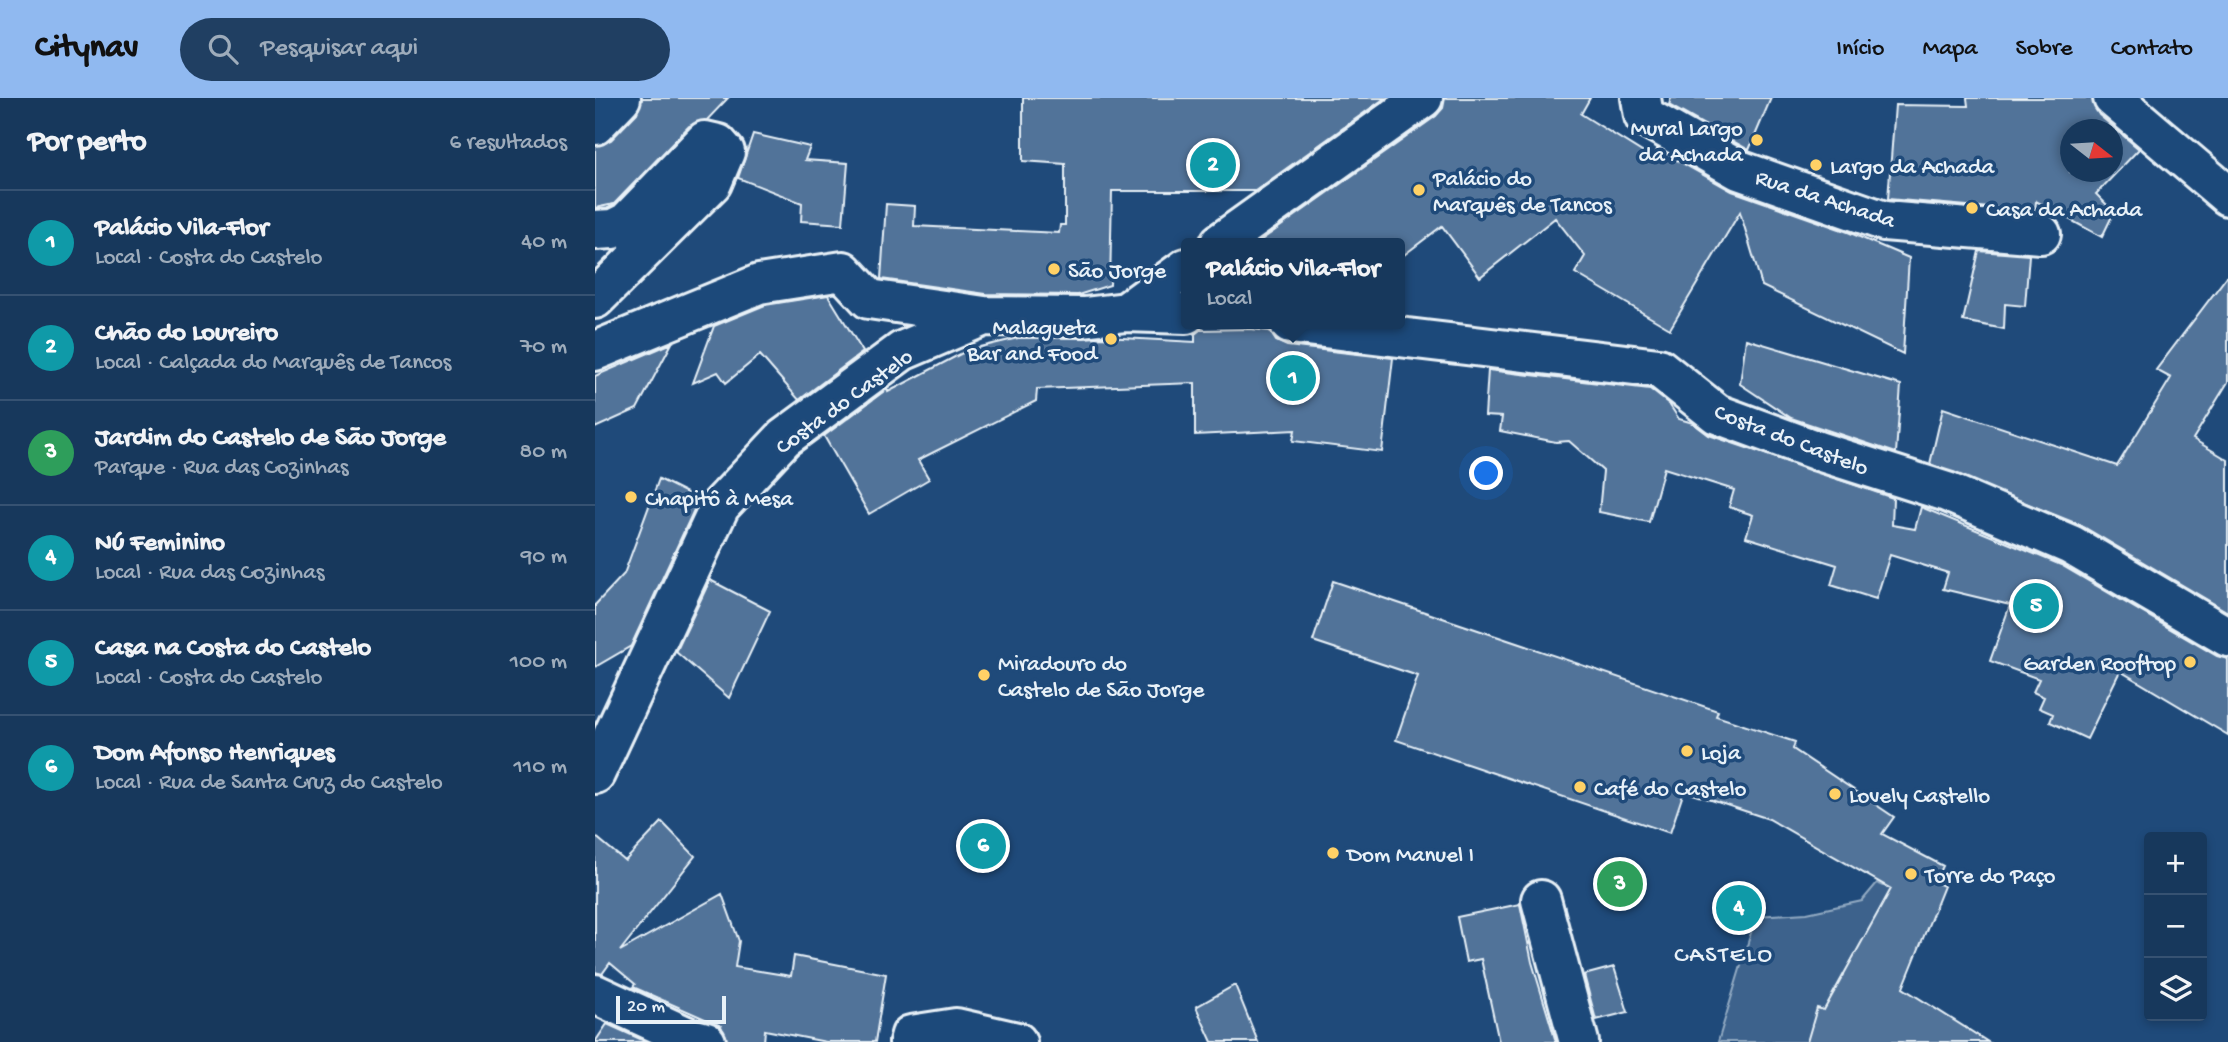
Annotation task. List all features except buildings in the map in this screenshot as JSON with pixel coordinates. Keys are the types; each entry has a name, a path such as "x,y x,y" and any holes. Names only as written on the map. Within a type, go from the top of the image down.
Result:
{"street":[{"path":"595,125 621,98"},
{"path":"1227,238 1423,98"},
{"name":"Rua da Achada","path":"1641,98 1644,116 1739,170 1884,221 2041,234"},
{"path":"2113,98 2228,195"},
{"path":"595,230 613,229 627,222 705,141 718,144 725,152 712,183 595,299"},
{"path":"595,351 759,284 843,271 869,299 984,316"},
{"path":"1126,312 1181,272"},
{"name":"Costa do Castelo","path":"595,774 720,506 784,438 902,351 984,316 1084,317 1126,312 1181,314"},
{"name":"Costa do Castelo","path":"1332,329 1659,368 1717,414 1818,451 1947,492 2071,545 2228,637"},
{"path":"1541,900 1579,1042"},
{"path":"595,994 690,1038 706,1042"},
{"path":"909,1042 911,1035 956,1028 1017,1042"}],"shaded area":[{"path":"1877,883 1891,889 1807,1042 1718,1042 1756,916 1807,913 1862,901"}],"place":[{"name":"Mural Largo da Achada","path":"1757,140"},
{"name":"Chão do Loureiro","path":"1213,165"},
{"name":"Largo da Achada","path":"1816,165"},
{"name":"Palácio do Marquês de Tancos","path":"1419,190"},
{"name":"Casa da Achada","path":"1972,208"},
{"name":"São Jorge","path":"1054,269"},
{"name":"Malagueta Bar and Food","path":"1111,339"},
{"name":"Palácio Vila-Flor","path":"1293,378"},
{"name":"Chapitô à Mesa","path":"631,497"},
{"name":"Casa na Costa do Castelo","path":"2036,606"},
{"name":"Garden Rooftop","path":"2190,662"},
{"name":"Miradouro do Castelo de São Jorge","path":"984,675"},
{"name":"Loja","path":"1687,751"},
{"name":"Café do Castelo","path":"1580,787"},
{"name":"Lovely Castello","path":"1835,794"},
{"name":"Dom Afonso Henriques","path":"983,846"},
{"name":"Dom Manuel I","path":"1333,853"},
{"name":"Torre do Paço","path":"1911,874"},
{"name":"Jardim do Castelo de São Jorge","path":"1620,884"},
{"name":"Nú Feminino","path":"1739,908"}],"district":[{"name":"CASTELO","path":"1724,953"}]}
